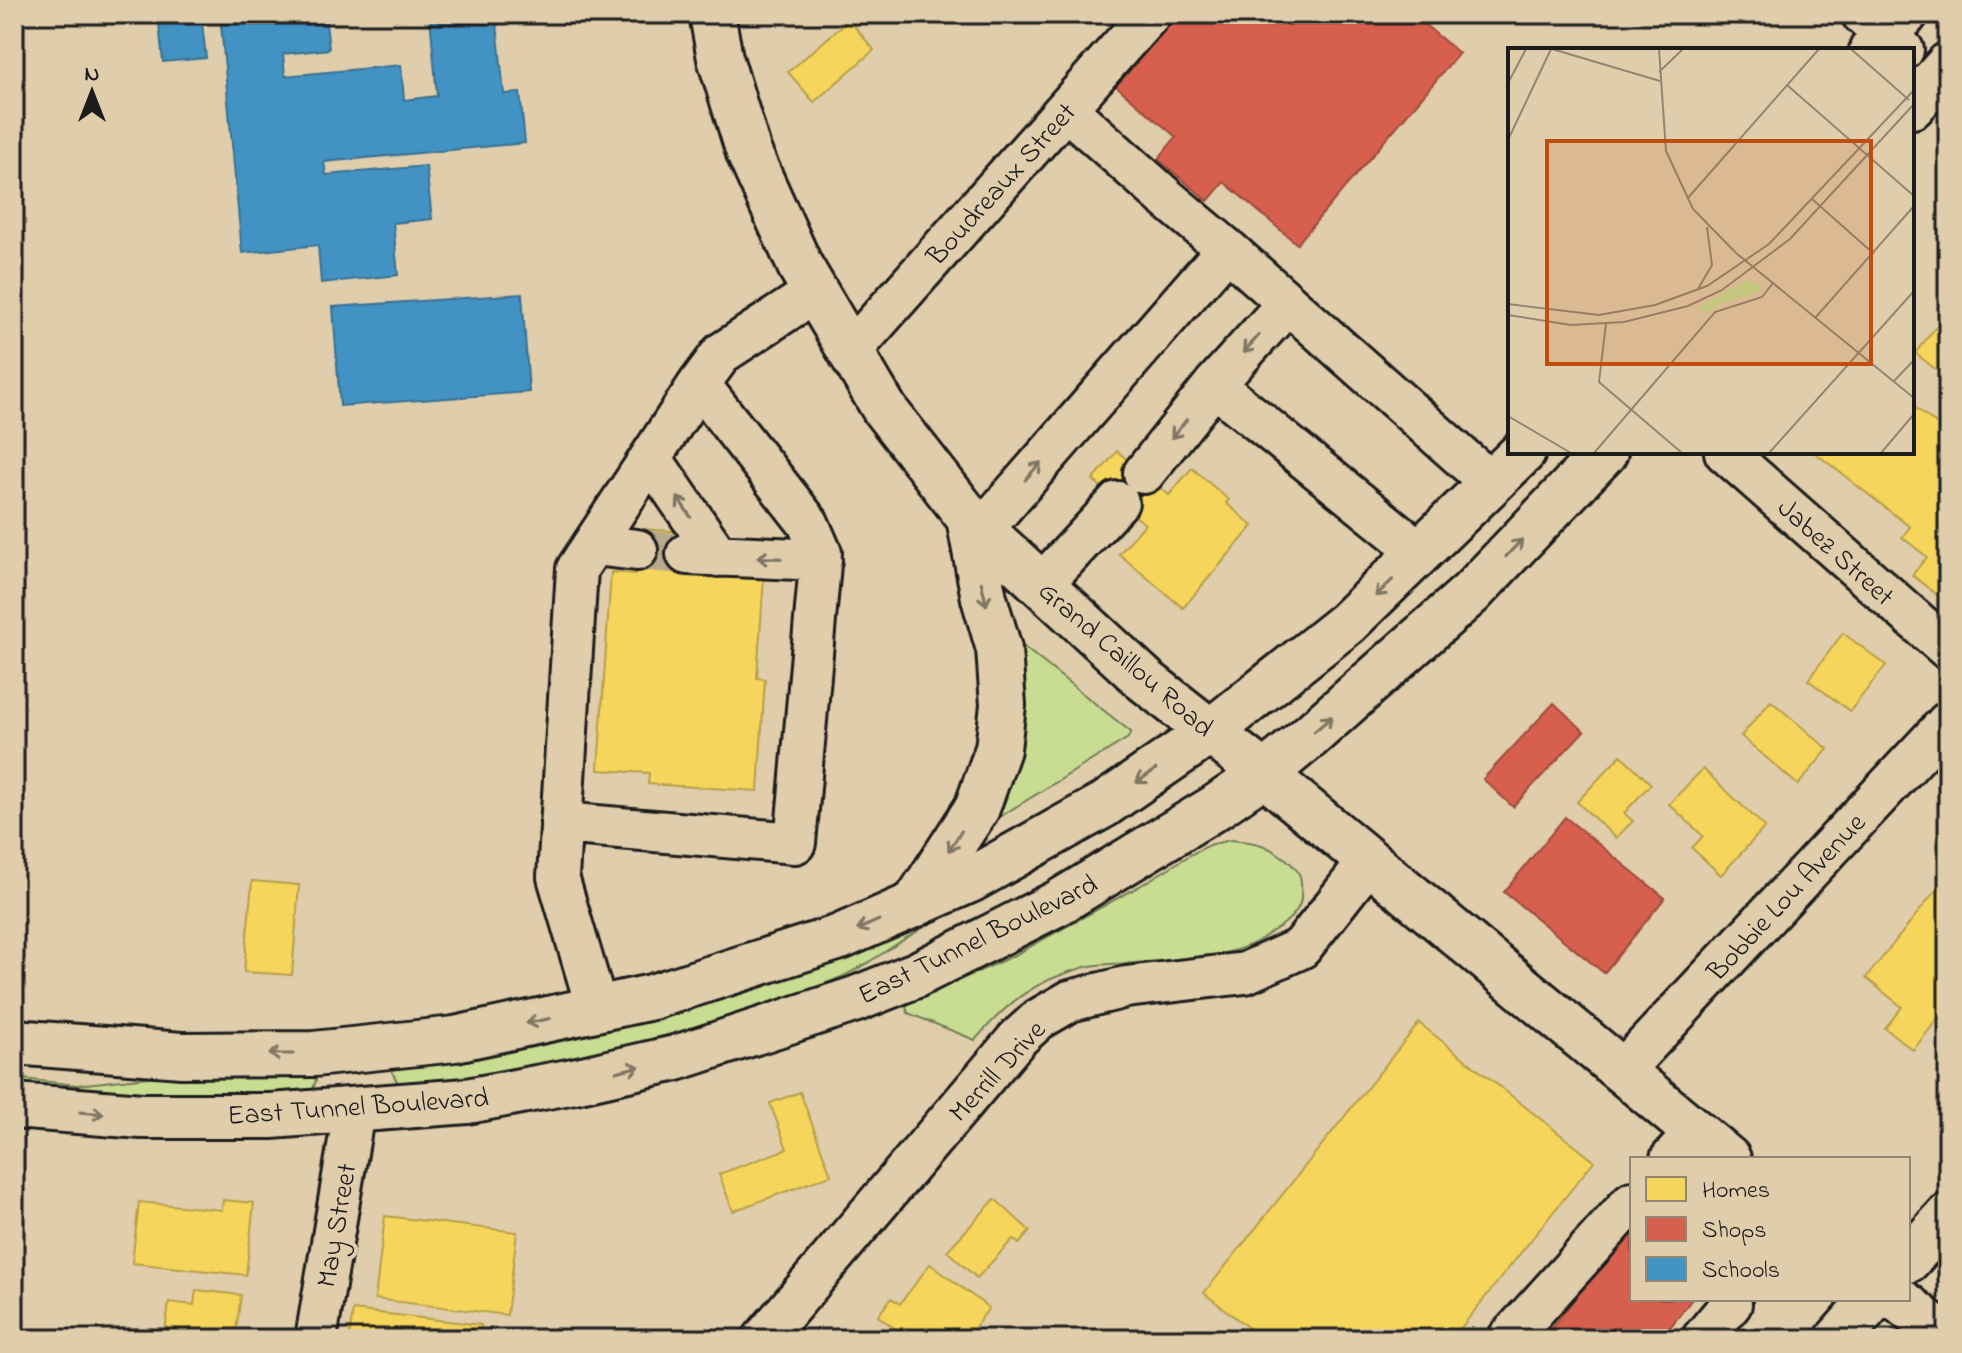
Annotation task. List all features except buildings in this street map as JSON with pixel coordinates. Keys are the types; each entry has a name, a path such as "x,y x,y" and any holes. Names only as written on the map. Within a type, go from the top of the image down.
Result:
{"main road":[{"name":"Grand Caillou Road","path":"712,14 720,58 749,153 800,266 885,410 976,524 1146,681 1264,774 1622,1071 1698,1150"},
{"name":"East Tunnel Boulevard","path":"14,1042 182,1055 314,1054 455,1039 652,997 840,937 972,879 1104,805 1210,732 1347,623 1521,454"},
{"name":"East Tunnel Boulevard","path":"15,1115 271,1116 467,1101 676,1058 856,999 916,975 1058,903 1216,807 1264,774 1471,593 1603,454"},
{"path":"914,905 977,808 998,749 1003,705 999,649 984,598 976,524"},
{"path":"1910,1258 1948,1216"},
{"path":"1838,1339 1871,1301"},
{"path":"1900,1301 1948,1339"}],"street":[{"name":"Boudreaux Street","path":"850,352 1150,14"},
{"path":"1066,109 1491,483"},
{"path":"976,524 1227,249"},
{"path":"597,1009 558,877 577,569 722,353 815,292"},
{"path":"1042,584 1131,487 1214,385 1288,303"},
{"path":"561,823 795,843 821,553 808,523 699,384"},
{"path":"1214,385 1420,552"},
{"name":"Jabez Street","path":"1727,454 1948,649"},
{"path":"651,458 702,555 821,560"},
{"path":"594,545 637,550"},
{"name":"Bobbie Lou Avenue","path":"1622,1071 1948,722"},
{"name":"Merrill Drive","path":"763,1339 1018,1038 1039,1019 1070,1001 1126,987 1245,973 1301,948 1369,861"},
{"name":"May Street","path":"316,1339 354,1111"},
{"path":"1508,1339 1630,1204"},
{"path":"1702,1339 1731,1304"}],"green space":[{"path":"1015,640 1131,732 1128,738 988,824"},
{"path":"1169,786 1166,791 1045,863 933,922 859,968 818,986 680,1031 540,1066 399,1085 392,1072 397,1063 567,1034"},
{"path":"1231,840 1267,847 1287,860 1300,876 1301,901 1297,909 1260,940 1215,955 1097,965 1067,973 1037,986 1011,1003 975,1040 908,1013 906,1007 911,1002 1015,955 1209,845"},
{"path":"193,1072 311,1072 316,1080 313,1089 306,1093 180,1097 14,1086 14,1078 77,1085"}],"tunnel":[{"path":"637,550 687,554"}]}
